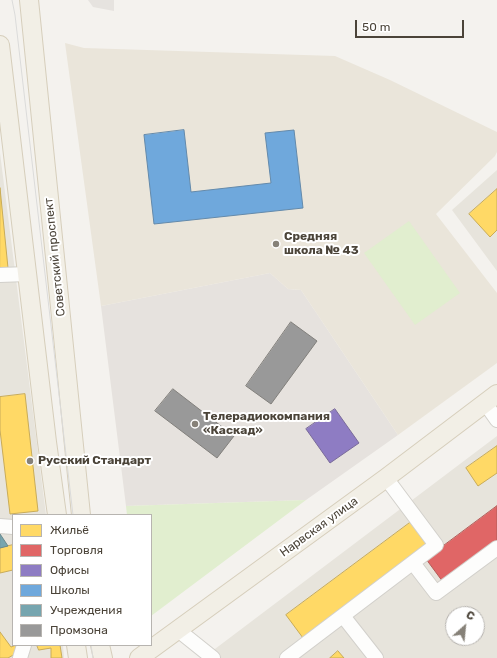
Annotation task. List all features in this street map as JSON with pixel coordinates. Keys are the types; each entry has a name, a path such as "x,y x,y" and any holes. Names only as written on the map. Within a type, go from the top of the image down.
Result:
{"main road":[{"name":"Советский проспект","path":"30,1 81,514"},
{"path":"0,45 6,134 27,274 57,514"},
{"name":"Нарвская улица","path":"138,658 386,478 491,399"},
{"path":"76,646 78,658"},
{"path":"100,646 103,658"}],"street":[{"path":"0,275 27,274"},
{"path":"491,399 497,420"},
{"path":"287,658 436,545 386,478"},
{"path":"0,526 12,527"},
{"path":"412,563 436,593 497,548"},
{"path":"343,616 376,658"},
{"path":"178,630 213,658"},
{"path":"20,658 24,646"}],"shaded area":[{"path":"88,0 114,0 114,11 93,7"},
{"name":"Средняя школа № 43","path":"65,43 84,48 335,56 390,80 497,132 497,152 495,156 436,214 497,293 497,363 398,435 301,290 288,289 270,273 101,306"},
{"path":"0,153 46,514 12,514 12,646 63,646 64,658 0,658"},
{"path":"497,170 497,271 452,210"},
{"path":"270,273 288,289 301,290 398,435 306,500 126,506 101,306"},
{"path":"497,436 497,658 203,658"}],"green space":[{"path":"409,221 460,293 415,325 364,253"},
{"path":"306,500 152,615 152,514 127,514 126,506"}],"building: Жильё":[{"path":"0,188 8,268 0,268"},
{"path":"497,189 497,230 490,237 469,214"},
{"path":"25,394 38,511 10,514 0,430 0,397"},
{"path":"497,446 497,473 478,486 466,468"},
{"path":"411,522 428,545 303,638 286,615"},
{"path":"12,545 12,570 0,573 0,548"},
{"path":"0,632 11,647 16,646 15,654 8,658 0,658"},
{"path":"37,646 60,646 62,658 51,658 51,648 39,650"},
{"path":"338,651 344,658 330,658"}],"building: Торговля":[{"path":"497,506 497,542 443,582 426,559"}],"building: Офисы":[{"path":"335,409 359,443 330,463 306,429"}],"building: Школы":[{"path":"184,130 191,192 271,183 265,133 294,130 303,208 154,224 144,135"}],"building: Учреждения":[{"path":"0,534 8,546 0,548"}],"building: Промзона":[{"path":"291,322 317,341 271,404 246,386"},
{"name":"Телерадиокомпания «Каскад»","path":"173,389 234,436 217,458 155,411"}],"tram line":[{"path":"12,0 15,15 73,514"},
{"path":"91,646 93,658"}],"place":[{"name":"Средняя школа № 43","path":"276,244"},
{"name":"Телерадиокомпания «Каскад»","path":"195,424"},
{"name":"Русский Стандарт","path":"30,461"}]}
